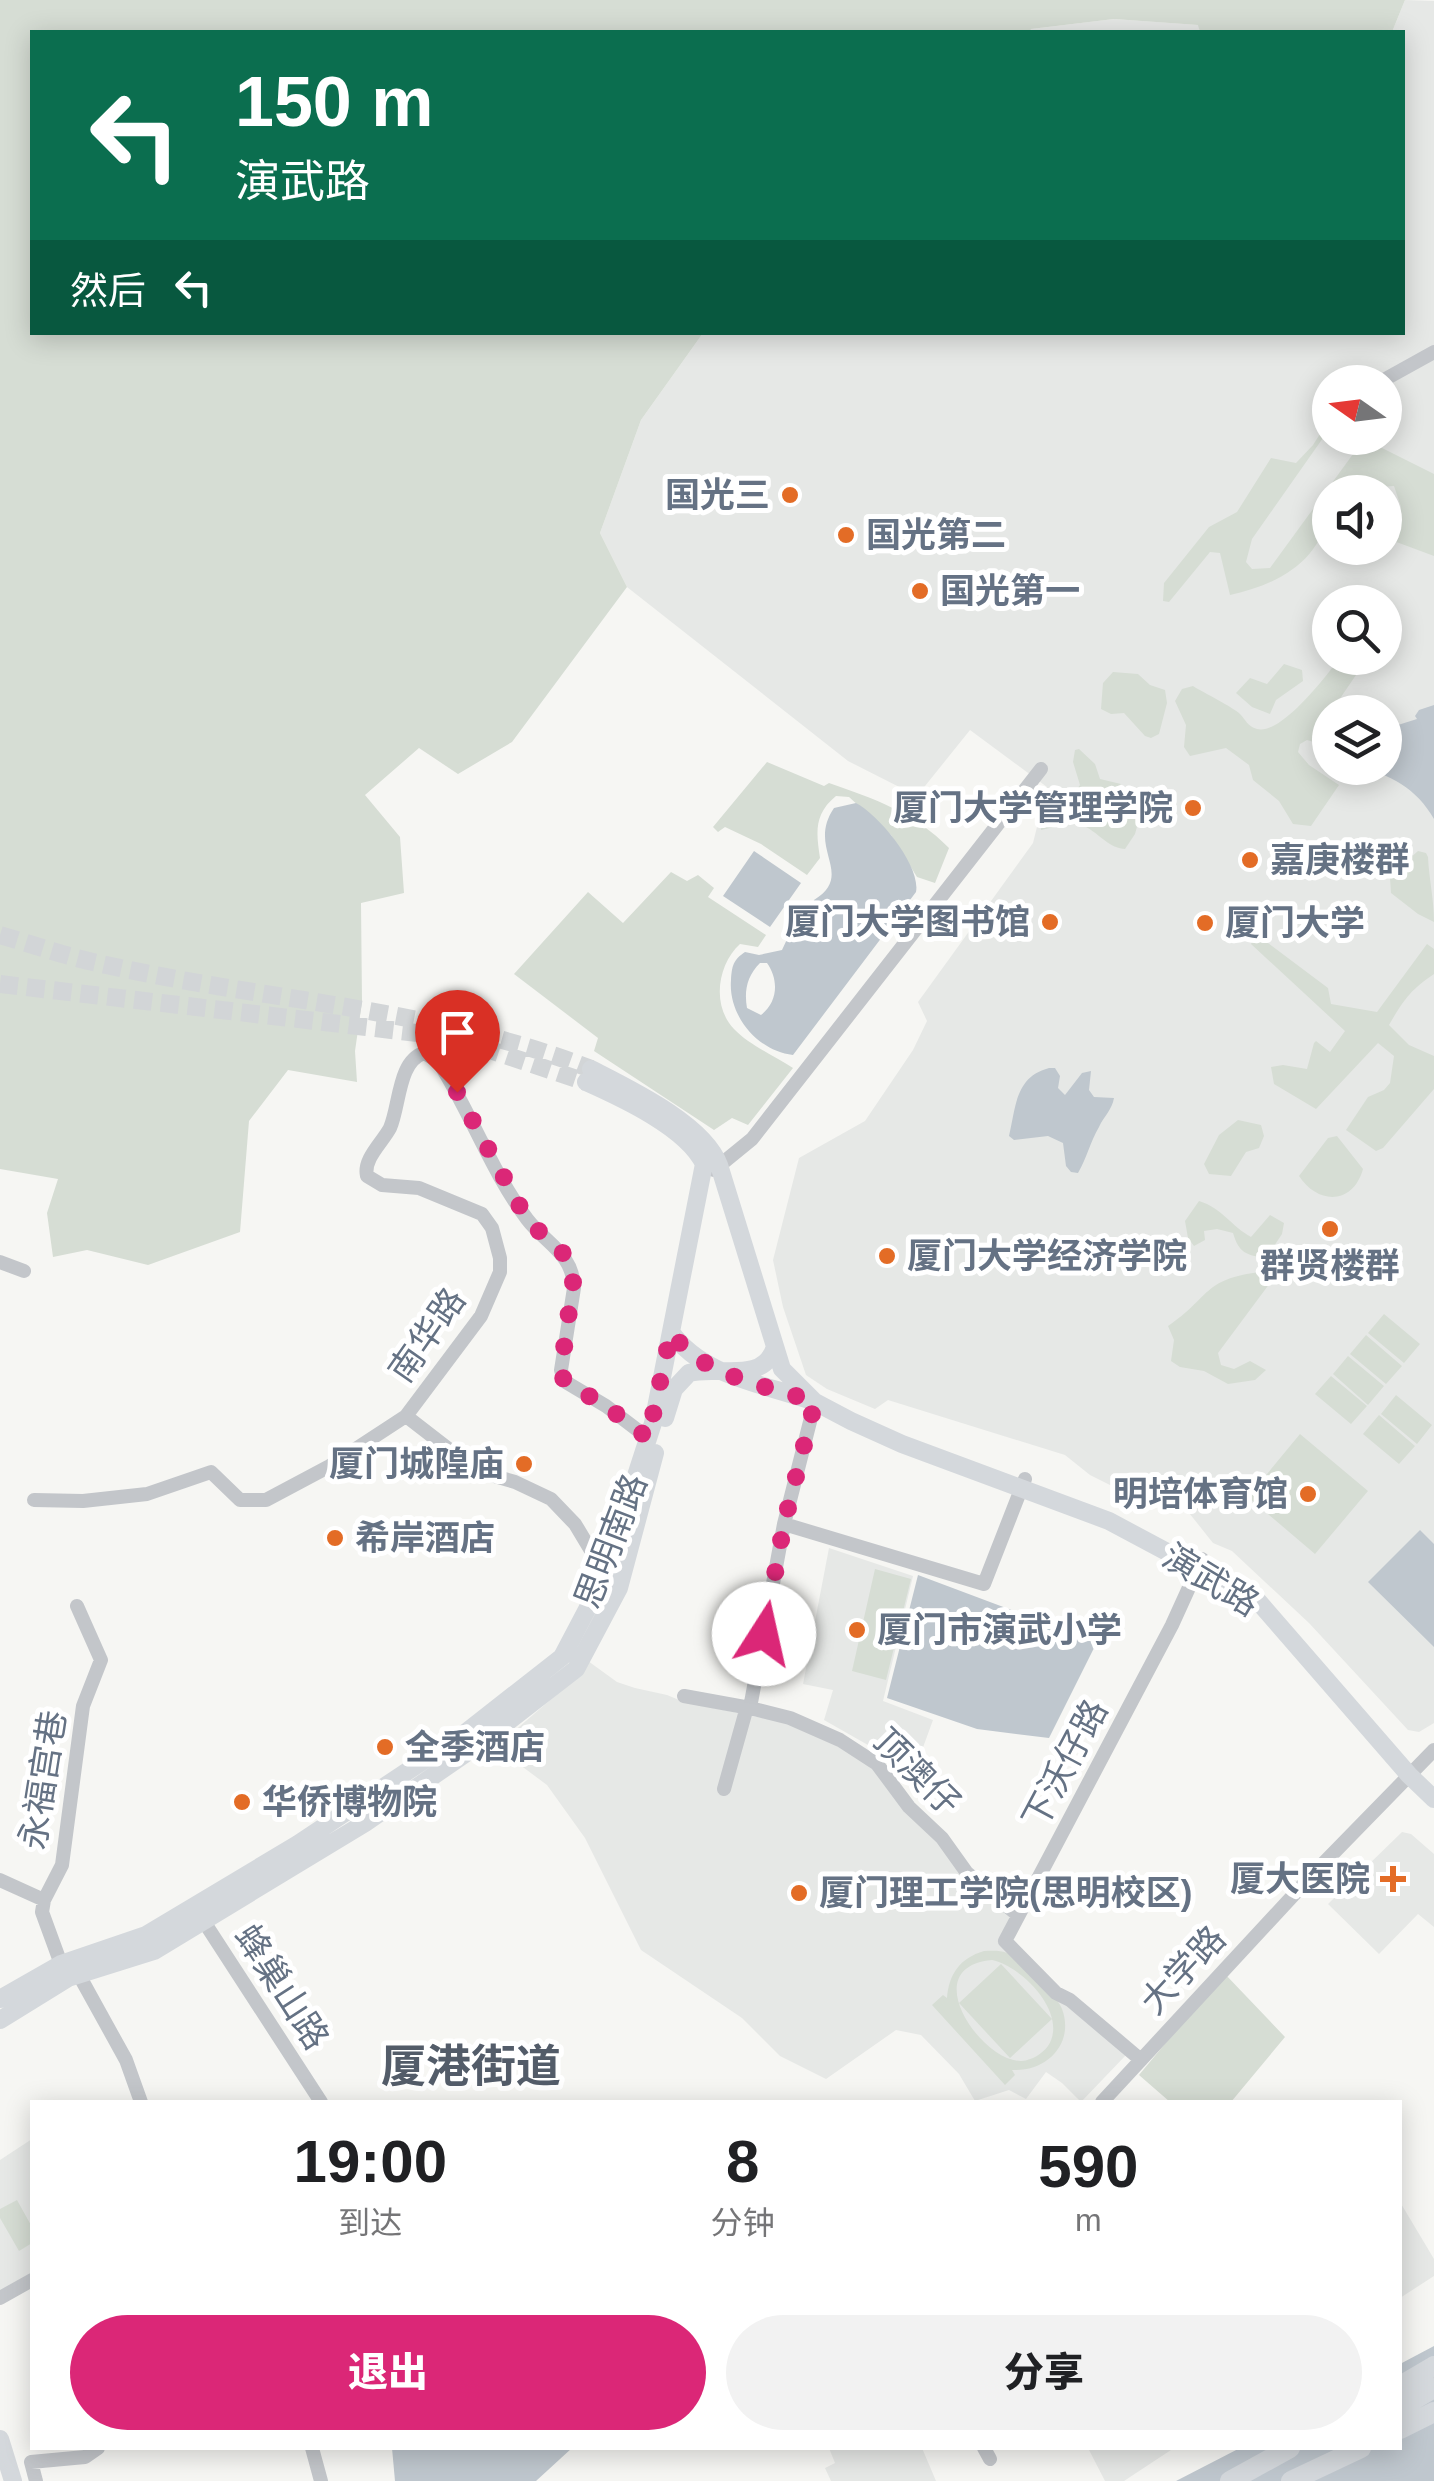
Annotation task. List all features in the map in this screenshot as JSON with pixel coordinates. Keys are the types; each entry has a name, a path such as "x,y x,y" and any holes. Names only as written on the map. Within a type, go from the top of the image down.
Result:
{"highway":[{"path":"1405,2383 1434,2365"},
{"path":"1402,2407 1434,2388"},
{"path":"1402,2428 1434,2412"},
{"path":"1230,2481 1286,2450"},
{"path":"1278,2481 1331,2450"},
{"path":"1291,2481 1357,2450"}],"main road":[{"path":"702,1180 704,1164 687,1141 589,1076 650,1101 710,1145 782,1369 815,1402"},
{"name":"思明南路","path":"0,2020 68,1978 154,1951 198,1913 465,1733 562,1657 602,1580 648,1438 702,1180"},
{"path":"693,1219 712,1209 735,1217"},
{"name":"演武路","path":"671,1332 691,1356 723,1372 815,1402 1024,1484 1113,1511 1200,1564 1264,1592 1434,1799"},
{"name":"思明南路","path":"0,1999 61,1964 198,1913 381,1812 476,1747 576,1669 619,1588 674,1388 696,1371 754,1370 766,1364 774,1347"},
{"name":"演武路","path":"1412,1771 1434,1786"},
{"path":"0,2439 12,2481"}],"street":[{"path":"1402,370 1434,352"},
{"path":"702,1180 752,1139 1040,769"},
{"name":"南华路","path":"592,1600 596,1558 575,1524 551,1498 478,1471 456,1458 406,1416 480,1316 500,1272 498,1243 482,1214 418,1188 382,1184 367,1176 367,1162 389,1130 407,1066 414,1056 424,1053 438,1061 528,1221 566,1256 574,1275 574,1288 561,1370 564,1381 648,1438"},
{"path":"0,1262 24,1271"},
{"path":"724,1788 748,1708 784,1524 815,1402"},
{"path":"34,1500 83,1501 147,1494 211,1472 240,1500 266,1500 328,1467 406,1416"},
{"path":"784,1524 984,1584 1024,1484"},
{"name":"下沃仔路","path":"1018,1915 1093,1777 1200,1564"},
{"name":"永福宫巷","path":"61,1964 42,1912 62,1865 83,1706 101,1660 77,1606"},
{"name":"顶澳仔","path":"684,1696 790,1718 840,1740 877,1764 909,1807 942,1838 967,1873 1018,1915"},
{"name":"大学路","path":"1104,2100 1434,1750"},
{"path":"0,1880 44,1900"},
{"name":"蜂巢山路","path":"198,1913 320,2100"},
{"path":"1018,1915 1005,1942 1056,1993 1070,2000 1141,2060"},
{"path":"79,1975 126,2060 140,2100"},
{"path":"0,2298 30,2281"},
{"path":"36,2481 31,2462 84,2457 95,2450"},
{"path":"313,2450 321,2481"}],"shaded area":[{"path":"0,0 1405,0 1393,30 1199,30 1198,25 1114,19 1031,30 30,30 30,335 702,335 641,420 600,533 627,587 512,742 458,774 419,748 365,795 400,837 404,893 361,903 362,1002 355,1051 357,1082 288,1070 249,1121 240,1232 148,1265 87,1250 53,1257 47,1213 58,1179 0,1169"},
{"name":"厦门大学","path":"1405,0 1434,1 1434,1723 1419,1732 1408,1730 1309,1623 1232,1551 1213,1543 1170,1489 1168,1493 1131,1480 1112,1486 1065,1455 888,1400 875,1409 827,1389 806,1375 783,1307 773,1260 799,1158 865,1121 913,1050 927,1021 918,1002 1033,843 1047,787 970,730 917,796 848,761 627,587 600,533 641,420 702,335 1405,335 1405,30 1393,30"},
{"path":"1114,19 1199,25 1200,30 1031,30"},
{"path":"1312,446 1312,454 1252,539 1246,562 1252,569 1270,568 1312,510 1312,550 1301,562 1270,582 1230,595 1220,553 1210,552 1169,602 1163,601 1164,583 1209,527 1237,512 1271,458 1296,463"},
{"path":"1352,455 1396,455 1434,474 1434,556 1402,544 1402,475 1338,475"},
{"path":"1284,664 1302,670 1303,681 1276,700 1270,714 1252,707 1236,693 1250,678 1267,684"},
{"path":"1113,672 1138,674 1150,685 1165,690 1167,703 1159,734 1145,736 1124,713 1111,714 1101,709 1103,683"},
{"path":"1327,675 1356,675 1342,695 1312,695 1312,742 1300,744 1298,752 1312,767 1312,785 1339,785 1311,826 1293,824 1279,801 1253,780 1249,765 1226,748 1190,756 1184,747 1186,725 1175,701 1182,689 1193,686 1236,711 1251,726 1266,729 1287,717"},
{"path":"1434,705 1434,819 1402,784 1402,724 1417,719 1419,710"},
{"path":"1079,749 1095,764 1100,779 1121,784 1111,794 1111,802 1120,809 1141,812 1135,834 1125,849 1079,824 1060,826 1055,821 1054,827 1041,830 1043,801 1055,794 1059,799 1071,798 1080,785 1073,762 1075,750"},
{"path":"767,762 824,786 829,783 878,801 922,825 949,848 935,883 917,877 891,835 849,797 836,796 820,817 820,858 807,875 761,844 725,827 718,832 713,827"},
{"path":"856,803 876,818 905,856 916,881 916,892 793,1055 768,1047 747,1029 734,1006 732,971 745,952 759,955 782,950 789,935 811,917 814,900 831,880 825,836 834,808","holes":["767,963 774,976 775,991 771,1004 761,1015 747,1008 746,990 756,968"]},
{"path":"754,851 801,883 770,927 723,896"},
{"path":"1418,851 1428,857 1434,922 1391,893 1390,878 1399,877 1400,867"},
{"path":"671,872 687,881 698,875 714,888 708,897 766,935 758,947 740,944 732,952 720,985 722,1008 734,1029 793,1068 748,1125 732,1118 714,1130 594,1051 598,1038 514,974 588,892 623,923"},
{"path":"1256,934 1328,988 1331,1004 1377,1012 1427,944 1434,949 1434,974 1408,996 1389,1025 1409,1045 1434,1056 1434,1089 1383,1148 1376,1151 1346,1130 1368,1097 1390,1083 1394,1056 1378,1043 1316,1109 1274,1084 1271,1067 1307,1069 1316,1041 1330,1052 1345,1031 1251,944"},
{"path":"1055,1068 1060,1076 1058,1088 1065,1095 1082,1073 1091,1071 1089,1090 1094,1097 1114,1098 1078,1173 1066,1166 1063,1143 1048,1136 1014,1140 1009,1136 1023,1086 1029,1078"},
{"path":"1238,1120 1261,1125 1264,1136 1259,1148 1246,1152 1231,1176 1209,1174 1204,1164 1219,1135"},
{"path":"1337,1136 1363,1169 1358,1181 1343,1195 1325,1196 1307,1186 1299,1176 1328,1138"},
{"path":"1199,1201 1251,1237 1270,1215 1284,1223 1282,1234 1266,1258 1244,1252 1233,1233 1217,1229 1204,1231 1205,1240 1194,1246 1185,1221"},
{"path":"1260,1272 1270,1283 1218,1353 1221,1365 1234,1369 1250,1361 1266,1370 1255,1380 1228,1384 1204,1371 1180,1367 1171,1361 1174,1340 1168,1326 1216,1285"},
{"path":"1384,1314 1420,1344 1404,1363 1368,1333"},
{"path":"1366,1335 1402,1366 1386,1384 1350,1354"},
{"path":"1348,1356 1384,1386 1368,1405 1333,1374"},
{"path":"1331,1376 1367,1406 1351,1424 1315,1394"},
{"path":"1396,1395 1432,1425 1417,1444 1381,1414"},
{"path":"1379,1415 1415,1446 1399,1464 1363,1434"},
{"name":"明培体育馆","path":"1300,1434 1368,1491 1315,1554 1248,1497"},
{"path":"1420,1530 1434,1544 1434,1647 1368,1582"},
{"name":"厦门市演武小学","path":"829,1548 913,1576 883,1701 933,1720 918,1761 882,1753 824,1720 833,1690 803,1684"},
{"path":"875,1569 911,1579 886,1680 852,1671"},
{"path":"918,1575 1097,1642 1049,1738 977,1729 887,1698"},
{"name":"厦门理工学院(思明校区)","path":"588,1661 617,1682 635,1688 788,1723 836,1745 872,1768 1014,1920 1000,1938 1126,2055 1083,2100 1046,2072 1026,2099 1009,2090 974,2100 959,2074 921,2035 896,2030 826,2079 780,2056 742,2018 641,1950 585,1838 547,1785 496,1747 579,1675"},
{"name":"厦大医院","path":"1402,1832 1411,1834 1434,1854 1434,1927 1418,1914 1379,1954 1328,1904"},
{"path":"984,1951 1001,1951 1021,1962 1053,1995 1065,2022 1055,2053 1036,2066 1012,2070 1015,2075 1005,2085 932,2005 943,1995 947,1998 957,1968","holes":["992,1960 1004,1964 1039,1993 1052,2020 1048,2046 1022,2061 1006,2058 990,2047 963,2014 957,1996 959,1979 970,1966"]},
{"path":"1001,1964 1052,2019 1010,2058 959,2003"},
{"path":"1224,1973 1285,2037 1233,2100 1168,2100 1139,2075"},
{"path":"30,2140 30,2276 0,2293 0,2160"},
{"path":"17,2200 30,2223 30,2244 19,2251 0,2218 0,2209"},
{"path":"1402,2205 1434,2259 1434,2276 1402,2297"},
{"path":"1434,2346 1434,2481 1176,2481 1236,2450 1402,2450 1402,2363"},
{"path":"392,2450 570,2450 536,2481 395,2481"},
{"path":"830,2450 923,2450 936,2481 831,2481 825,2468 835,2463"},
{"path":"1089,2450 1171,2450 1124,2481 1105,2481"}],"tunnel":[{"path":"0,935 163,977 472,1032 591,1069"},
{"path":"0,984 434,1035 586,1082"}],"place":[{"name":"国光三","path":"790,495"},
{"name":"国光第二","path":"846,535"},
{"name":"国光第一","path":"920,591"},
{"name":"厦门大学管理学院","path":"1193,808"},
{"name":"嘉庚楼群","path":"1250,860"},
{"name":"厦门大学图书馆","path":"1050,922"},
{"name":"厦门大学","path":"1205,923"},
{"name":"群贤楼群","path":"1330,1229"},
{"name":"厦门大学经济学院","path":"887,1256"},
{"name":"厦门城隍庙","path":"524,1464"},
{"name":"明培体育馆","path":"1308,1494"},
{"name":"希岸酒店","path":"335,1538"},
{"name":"厦门市演武小学","path":"857,1630"},
{"name":"全季酒店","path":"385,1747"},
{"name":"华侨博物院","path":"242,1802"},
{"name":"厦大医院","path":"1393,1879"},
{"name":"厦门理工学院(思明校区)","path":"799,1893"}],"district":[{"name":"厦港街道","path":"471,2066"}],"route":[{"path":"457,1092 528,1221 566,1256 574,1275 561,1370 564,1381 648,1438 671,1332 684,1350 708,1366 815,1402 784,1524 764,1634"}]}
